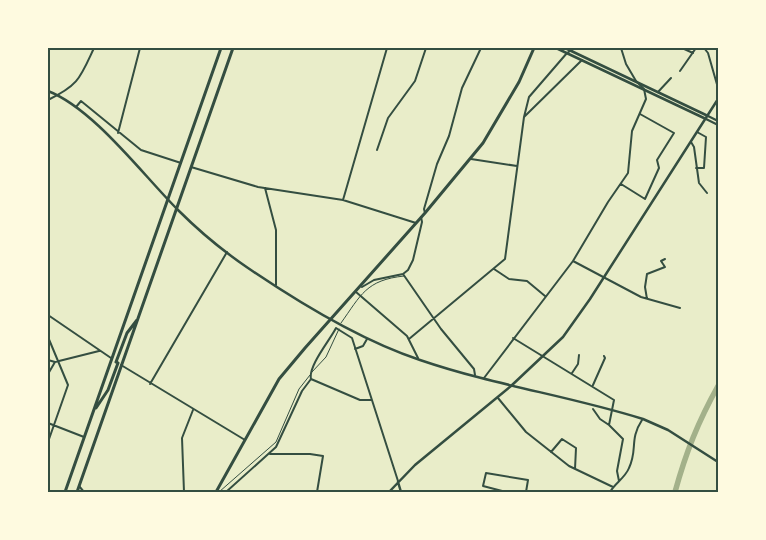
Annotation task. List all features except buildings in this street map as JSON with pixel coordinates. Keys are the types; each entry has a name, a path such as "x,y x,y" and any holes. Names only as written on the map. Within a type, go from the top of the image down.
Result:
{"highway":[{"path":"65,492 182,164 221,48"},
{"path":"94,410 108,390 139,318 233,48"},
{"path":"218,492 279,380 304,348 358,293 361,287 471,159 492,130 520,82 534,48"},
{"path":"75,492 79,486 119,364 127,333 139,318"},
{"path":"75,492 81,480"}],"street":[{"path":"48,100 73,86 80,78 94,48"},
{"path":"118,133 140,48"},
{"path":"343,200 387,48"},
{"path":"377,150 388,118 415,81 426,48"},
{"path":"425,213 424,209 437,164 449,136 462,88 480,48"},
{"path":"556,48 707,118 718,121"},
{"path":"565,48 658,92 718,125"},
{"path":"409,339 432,317 494,269 506,256 524,116 529,97 567,53 575,48"},
{"path":"483,378 573,261 608,202 628,173 631,158 630,138 646,102 644,89 636,81 626,64 621,48"},
{"path":"682,48 693,52"},
{"path":"680,71 696,48"},
{"path":"704,48 708,53 718,88"},
{"path":"524,116 582,60"},
{"path":"658,92 671,78"},
{"path":"48,92 57,95 76,107 169,198 177,209 227,252 332,319 367,338 419,360 511,386 643,419 685,440 718,462"},
{"path":"389,492 398,481 511,386 563,337 707,118 718,98"},
{"path":"76,107 81,101 140,150 182,164"},
{"path":"621,184 645,199 659,168 657,160 674,133 640,114"},
{"path":"696,168 704,168 706,137 697,132"},
{"path":"691,142 694,147 699,183 707,193"},
{"path":"471,159 517,166"},
{"path":"191,167 265,188 343,200 416,223"},
{"path":"265,188 276,230 276,285"},
{"path":"341,323 358,293 374,282 403,275 413,260 422,222 421,217"},
{"path":"150,384 227,252"},
{"path":"646,299 647,274 665,267 662,261 665,259"},
{"path":"573,261 646,299 680,308"},
{"path":"494,269 509,279 527,281 545,296"},
{"path":"361,287 374,280 403,275"},
{"path":"403,275 432,317 474,369 475,376"},
{"path":"358,293 409,339 419,360"},
{"path":"48,315 150,384 245,440"},
{"path":"311,379 310,375 336,328 351,336 401,492"},
{"path":"218,492 276,442 299,389 326,357 339,329"},
{"path":"48,337 56,362 68,386 48,442"},
{"path":"355,349 363,346 367,338"},
{"path":"513,338 614,400 609,425"},
{"path":"48,360 56,362 99,351"},
{"path":"572,373 578,364 579,356"},
{"path":"593,386 605,358 604,356"},
{"path":"48,374 56,362"},
{"path":"311,379 360,400 371,400"},
{"path":"226,492 270,454 278,442 302,391 311,379"},
{"path":"497,397 526,432 551,452 575,469 613,487"},
{"path":"593,409 600,419 623,439 617,471 619,481"},
{"path":"184,492 182,438 194,410"},
{"path":"610,492 630,467 634,453 634,435 643,419"},
{"path":"48,423 84,437"},
{"path":"551,452 562,439 576,448 575,469"},
{"path":"270,454 310,454 323,456 317,492"},
{"path":"506,492 485,487 486,473 528,480 526,492"},
{"path":"79,486 84,492"}],"waterway":[{"path":"675,492 693,438 718,386"}]}
